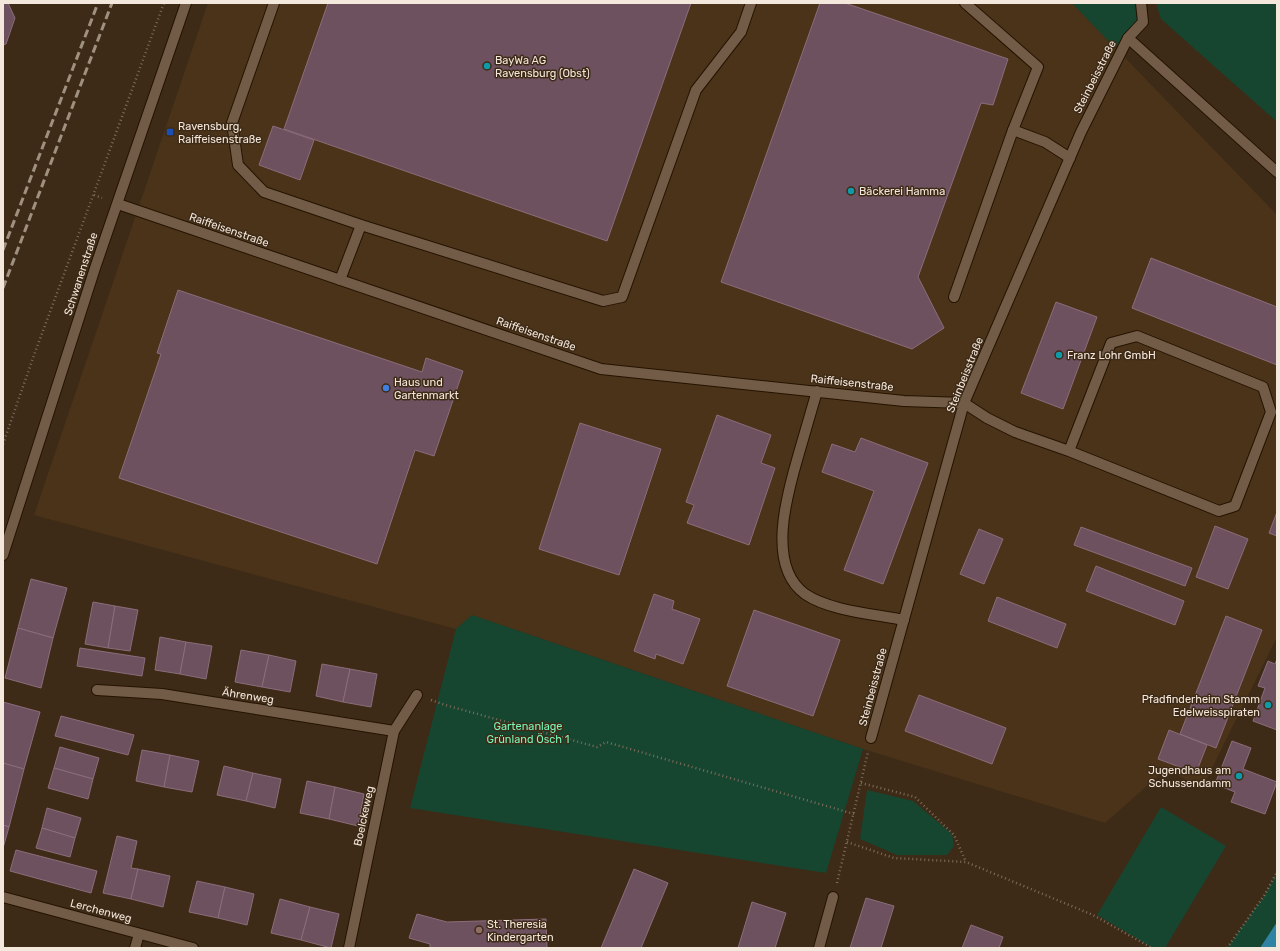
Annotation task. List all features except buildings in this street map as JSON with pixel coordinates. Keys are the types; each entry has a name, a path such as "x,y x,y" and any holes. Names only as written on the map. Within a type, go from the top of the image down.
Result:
{"street":[{"name":"Schwanenstraße","path":"3,555 95,268 186,3"},
{"path":"274,3 232,123 238,165 264,192 361,225 603,301 622,296 696,90 741,32 751,3"},
{"path":"954,296 1013,130 1038,67 965,3"},
{"name":"Steinbeisstraße","path":"871,738 964,403 1081,132 1128,38 1143,22 1141,3"},
{"path":"1128,38 1277,172"},
{"path":"1013,130 1045,142 1070,158"},
{"name":"Raiffeisenstraße","path":"118,204 601,369 904,401 964,403"},
{"path":"340,280 361,225"},
{"path":"964,403 987,418 1015,432 1069,451 1219,511 1235,506 1271,412 1263,388 1137,336 1111,343 1069,451"},
{"path":"817,392 788,491 783,520 782,547 787,569 795,584 804,593 817,601 848,610 904,620"},
{"name":"Ährenweg","path":"97,690 162,694 394,731"},
{"name":"Boelckeweg","path":"349,948 394,731 417,695"},
{"path":"819,948 833,897"},
{"name":"Lerchenweg","path":"3,898 193,948"},
{"path":"135,948 139,934"}],"path":[{"path":"3,444 33,358 164,3"},
{"path":"417,695 445,705 597,747 606,742 854,814"},
{"path":"833,897 871,738"},
{"path":"861,783 915,797 954,834 966,862"},
{"path":"847,842 894,858 966,862 1093,916 1152,948"},
{"path":"1227,948 1264,896 1277,872"}],"shaded area":[{"path":"208,3 1072,3 1277,215 1277,637 1202,788 1166,769 1105,823 863,749 472,615 456,629 34,515"}],"green space":[{"path":"1072,3 1137,3 1138,23 1115,48"},
{"path":"1156,3 1277,3 1277,122 1161,19"},
{"name":"Gartenanlage Grünland Ösch 1","path":"472,615 863,749 826,873 410,808 456,629"},
{"path":"867,790 913,801 952,834 954,846 947,855 897,855 860,839"},
{"path":"1161,807 1226,846 1165,948 1153,948 1097,915"},
{"path":"1277,872 1277,948 1227,948 1264,896"}],"water":[{"path":"1277,922 1277,948 1260,948"}],"railway":[{"path":"3,250 98,3"},
{"path":"3,288 112,3"}],"place":[{"name":"BayWa AG Ravensburg (Obst)","path":"487,66"},
{"name":"Ravensburg, Raiffeisenstraße","path":"170,132"},
{"name":"Bäckerei Hamma","path":"851,191"},
{"name":"Franz Lohr GmbH","path":"1059,355"},
{"name":"Haus und Gartenmarkt","path":"386,388"},
{"name":"Pfadfinderheim Stamm Edelweisspiraten","path":"1268,705"},
{"name":"Jugendhaus am Schussendamm","path":"1239,776"},
{"name":"St. Theresia Kindergarten","path":"479,930"}]}
